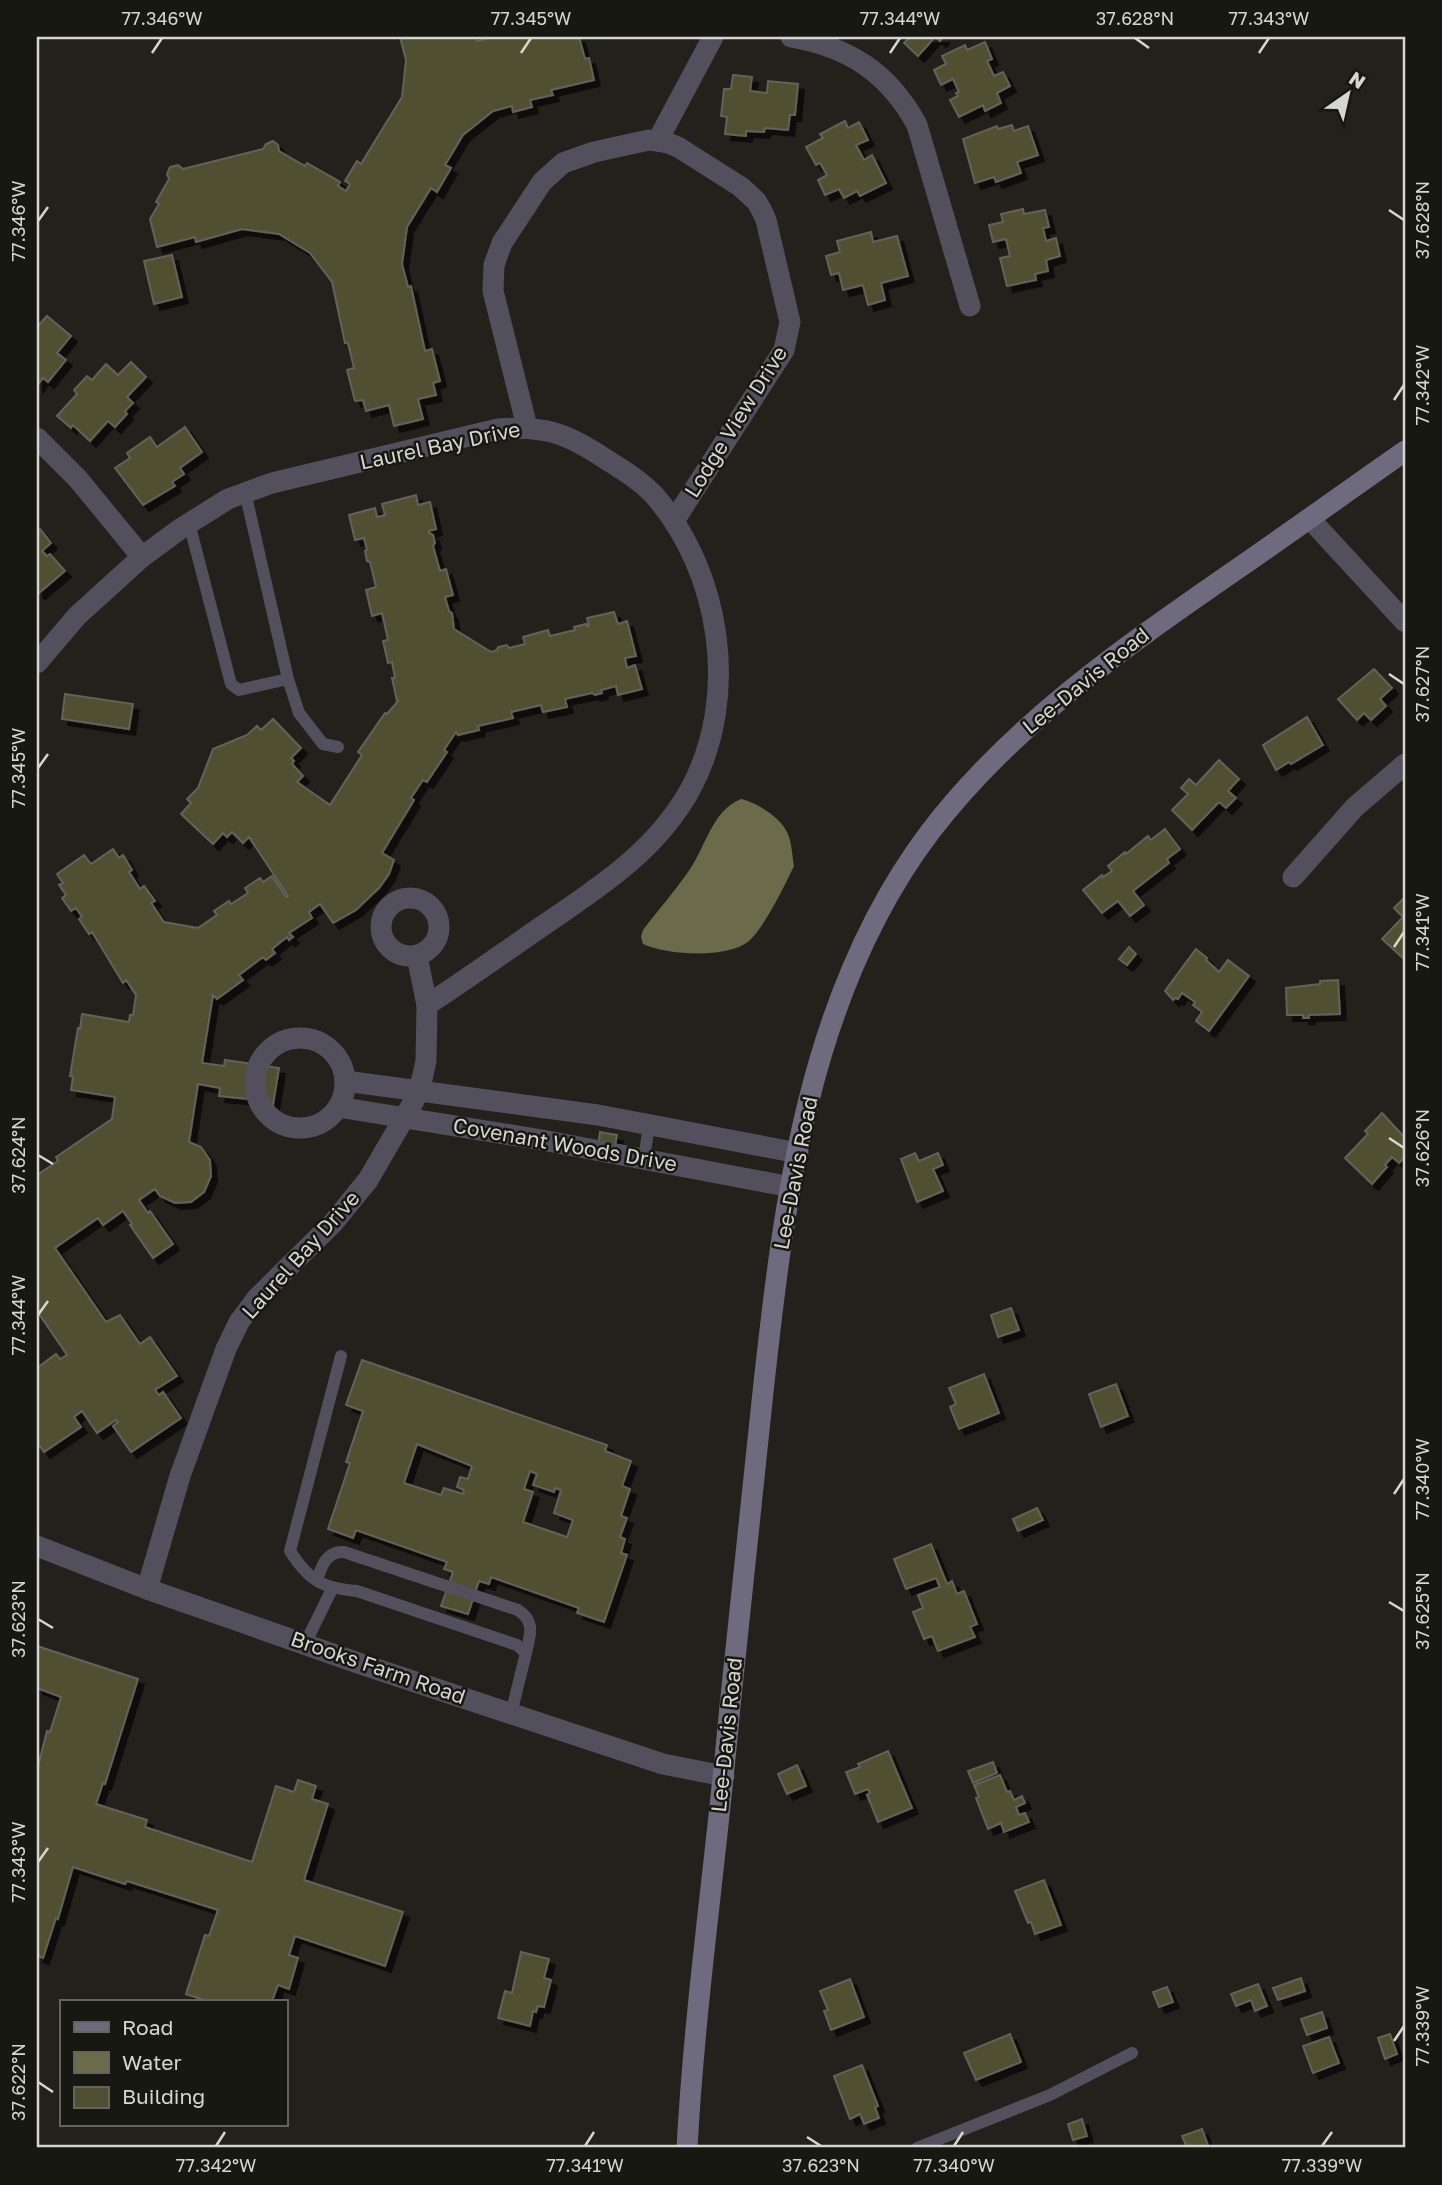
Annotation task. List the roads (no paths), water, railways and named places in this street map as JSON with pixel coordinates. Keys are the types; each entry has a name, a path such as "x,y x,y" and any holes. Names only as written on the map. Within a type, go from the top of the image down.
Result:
{"main road":[{"name":"Lee-Davis Road","path":"687,2148 698,2006 775,1279 797,1153 818,1062 838,1002 864,942 896,883 932,830 998,754 1069,691 1151,629 1405,451"}],"street":[{"path":"527,427 493,291 492,277 496,254 542,182 555,169 594,152 658,140 713,37"},
{"path":"791,37 835,48 856,58 894,89 907,105 917,125 970,306"},
{"name":"Lodge View Drive","path":"658,140 678,147 741,187 756,201 766,220 790,322 784,350 674,522"},
{"name":"Laurel Bay Drive","path":"37,663 78,616 142,557 228,499 272,483 498,429 527,427 556,432 600,455 652,492 674,522 704,582 715,624 719,664 717,702 711,733 691,788 655,839 636,859 427,1005"},
{"path":"37,438 78,480 142,557"},
{"path":"1310,519 1405,622"},
{"path":"1293,877 1355,807 1405,764"},
{"name":"Laurel Bay Drive","path":"148,1589 180,1476 226,1349 239,1322 257,1298 316,1240 359,1191 391,1144 417,1092 426,1060 427,1005 418,956"},
{"path":"293,1038 308,1038 322,1044 334,1054 342,1067 345,1081 344,1095 329,1118 317,1125 303,1128 289,1127 266,1112 258,1100 255,1077 266,1053 278,1043 293,1038"},
{"name":"Covenant Woods Drive","path":"345,1081 598,1115 797,1153"},
{"name":"Covenant Woods Drive","path":"338,1107 791,1187"},
{"name":"Brooks Farm Road","path":"37,1546 148,1589 512,1714 663,1764 724,1776"}],"lane":[{"path":"245,492 288,679 299,713 323,744 338,747"},
{"path":"189,523 231,684 239,690 288,679"},
{"path":"644,1159 649,1125"},
{"path":"341,1356 290,1551 303,1571 332,1589 357,1591 517,1645 526,1653"},
{"path":"317,1580 323,1563 329,1556 337,1551 344,1552 518,1610 530,1620 532,1627 512,1714"},
{"path":"305,1644 332,1589"},
{"path":"916,2148 1051,2095 1132,2053"}],"water":[{"path":"741,799 761,807 784,827 790,840 794,866 774,906 755,935 739,947 712,953 681,953 643,944 643,930 690,869 723,811"}]}
